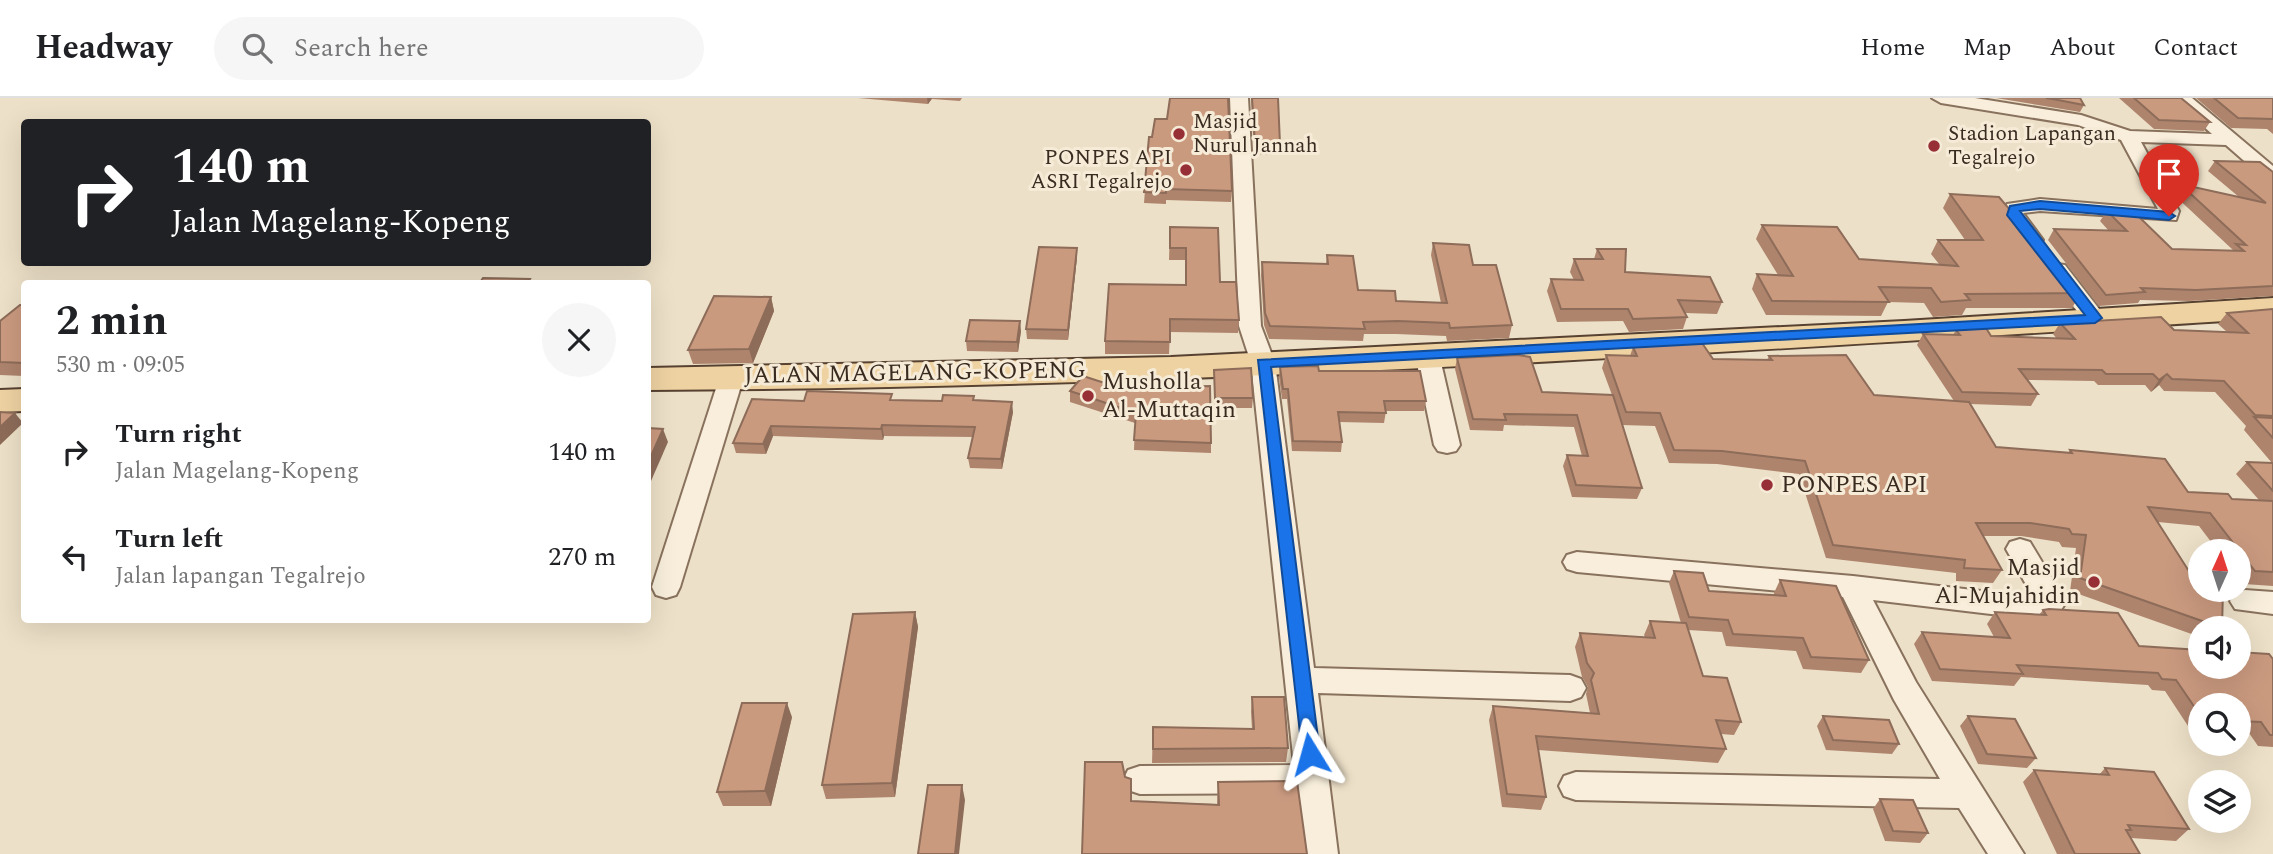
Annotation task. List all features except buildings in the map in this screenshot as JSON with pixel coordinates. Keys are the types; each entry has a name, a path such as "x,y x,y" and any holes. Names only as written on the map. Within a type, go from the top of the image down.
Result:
{"main road":[{"name":"JALAN MAGELANG-KOPENG","path":"651,379 1157,368 2273,308"},
{"path":"0,401 21,400"}],"street":[{"path":"1239,98 1238,122 1250,326 1263,363 1321,854"},
{"path":"1941,98 2081,120 2128,136 2231,140"},
{"path":"2181,98 2273,176"},
{"path":"2095,318 2012,213 2017,206 2040,205 2169,216 2169,211 2128,136"},
{"path":"1427,354 1447,445"},
{"path":"666,587 732,376"},
{"path":"1577,562 1853,587 2033,608 2048,607 2051,602 2047,592 2020,549"},
{"path":"1853,587 1875,640 1914,712 2007,854"},
{"path":"1300,680 1570,688"},
{"path":"1140,780 1314,779"},
{"path":"1576,786 1969,794"}],"place":[{"name":"Masjid Nurul Jannah","path":"1179,134"},
{"name":"Stadion Lapangan Tegalrejo","path":"1934,146"},
{"name":"PONPES API ASRI Tegalrejo","path":"1186,170"},
{"name":"Musholla Al-Muttaqin","path":"1088,396"},
{"name":"PONPES API","path":"1767,485"},
{"name":"Masjid Al-Mujahidin","path":"2094,582"}],"route":[{"path":"1310,754 1263,363 1904,331 2095,318 2013,215 2014,208 2040,205 2154,217 2169,216"}]}
